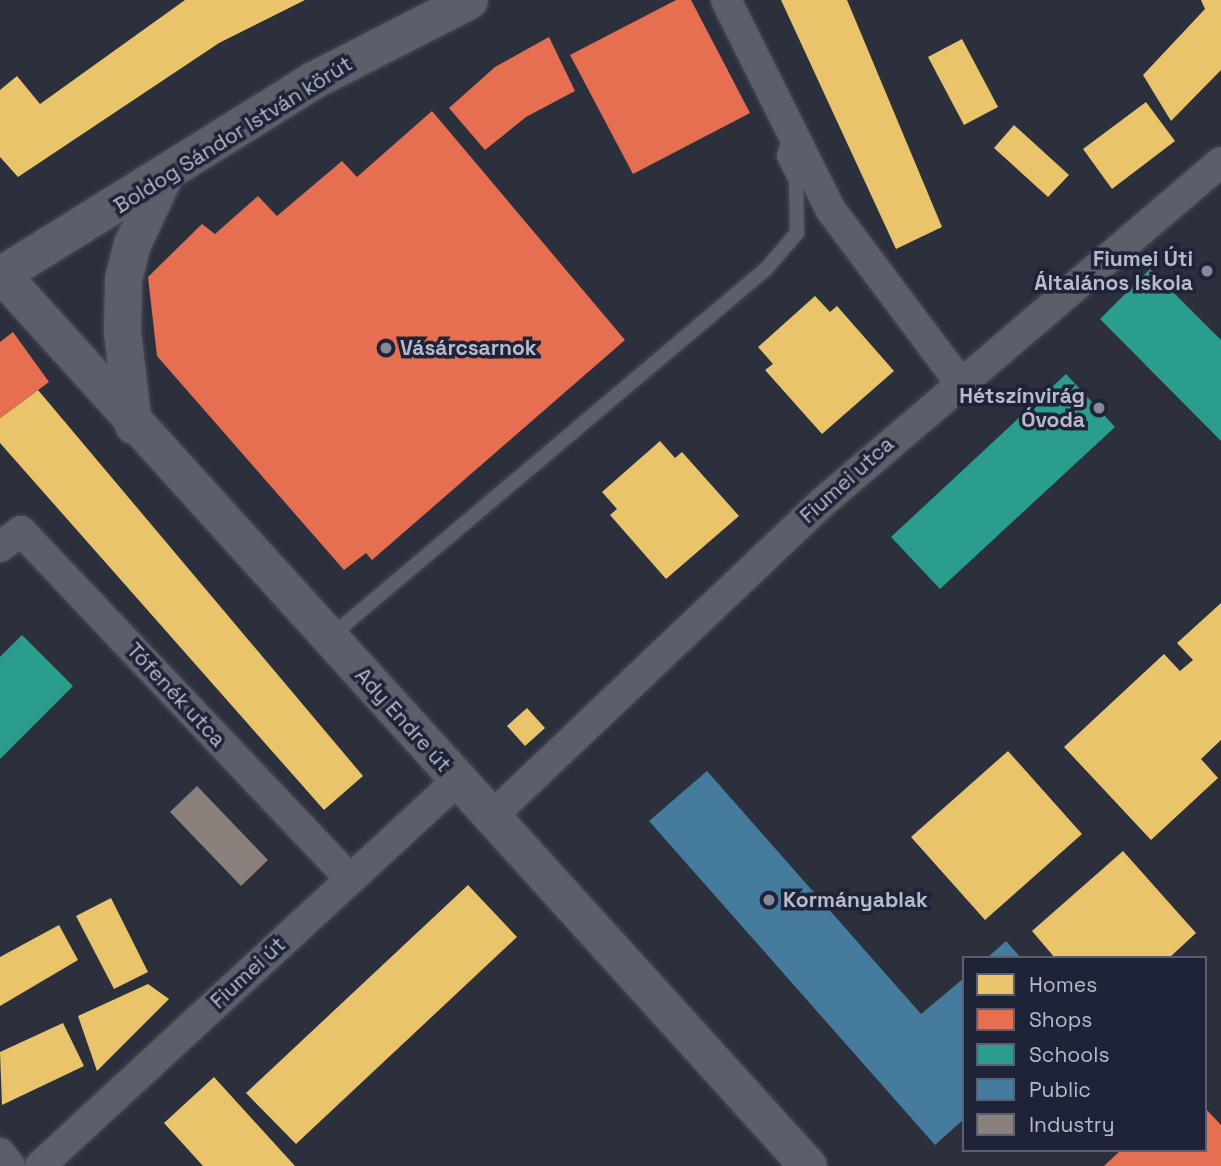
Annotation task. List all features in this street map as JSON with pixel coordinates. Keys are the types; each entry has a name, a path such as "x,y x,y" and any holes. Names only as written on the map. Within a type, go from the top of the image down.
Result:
{"street":[{"name":"Boldog Sándor István körút","path":"0,274 162,180 313,80 469,0"},
{"path":"726,0 830,209 958,380"},
{"name":"Fiumei utca","path":"491,817 958,380 1221,162"},
{"path":"134,425 122,331 123,279 162,180"},
{"name":"Ady Endre út","path":"0,274 808,1166"},
{"name":"Tófenék utca","path":"0,547 21,531 350,879"},
{"name":"Fiumei út","path":"40,1166 458,780"},
{"path":"0,1153 10,1166"}],"lane":[{"path":"328,638 766,269 797,233 796,181 784,156 791,132"}],"building: Homes":[{"path":"185,0 305,0 219,43 18,177 0,157 0,90 17,76 40,104"},
{"path":"781,0 847,0 942,227 896,249"},
{"path":"1201,0 1221,0 1221,70 1171,121 1143,75 1205,9"},
{"path":"962,39 998,107 964,125 928,57"},
{"path":"1146,102 1175,141 1112,189 1083,149"},
{"path":"1014,125 1069,175 1048,197 994,148"},
{"path":"815,296 830,312 837,306 894,371 822,434 765,370 773,364 758,347"},
{"path":"38,390 363,776 324,810 0,443 0,418"},
{"path":"660,441 675,458 682,452 739,516 666,579 610,515 617,509 602,492"},
{"path":"1221,603 1221,740 1201,759 1218,778 1151,840 1064,747 1164,654 1180,671 1193,660 1177,643"},
{"path":"527,708 545,728 525,746 507,726"},
{"path":"1008,751 1082,834 985,920 911,837"},
{"path":"1123,851 1196,933 1171,956 1053,956 1032,931"},
{"path":"468,885 517,937 296,1144 246,1093"},
{"path":"111,898 148,972 114,989 76,916"},
{"path":"59,925 78,960 0,1006 0,957"},
{"path":"148,984 169,999 97,1071 78,1016"},
{"path":"63,1023 84,1066 2,1105 0,1052"},
{"path":"214,1077 295,1166 203,1166 164,1123"}],"building: Shops":[{"path":"676,0 691,0 750,113 633,174 570,55"},
{"path":"549,37 575,91 526,117 485,150 449,108 495,67"},
{"name":"Vásárcsarnok","path":"432,111 625,340 372,560 366,553 344,570 157,356 148,277 202,224 215,234 258,196 277,216 342,161 357,177"},
{"path":"13,332 49,382 0,418 0,342"},
{"path":"1207,1110 1221,1125 1221,1166 1104,1166 1119,1152 1207,1152"}],"building: Schools":[{"path":"1150,269 1221,340 1221,441 1100,319"},
{"path":"1066,374 1115,427 940,589 891,537"},
{"path":"22,635 73,686 0,759 0,657"}],"building: Public":[{"name":"Kormányablak","path":"707,771 921,1014 962,980 962,1121 935,1145 649,821"},
{"path":"1006,941 1019,956 989,956"}],"building: Industry":[{"path":"197,786 268,860 241,886 170,812"}],"place":[{"name":"Fiumei Úti Általános Iskola","path":"1207,271"},
{"name":"Vásárcsarnok","path":"386,348"},
{"name":"Hétszínvirág Óvoda","path":"1099,408"},
{"name":"Kormányablak","path":"769,900"}]}
